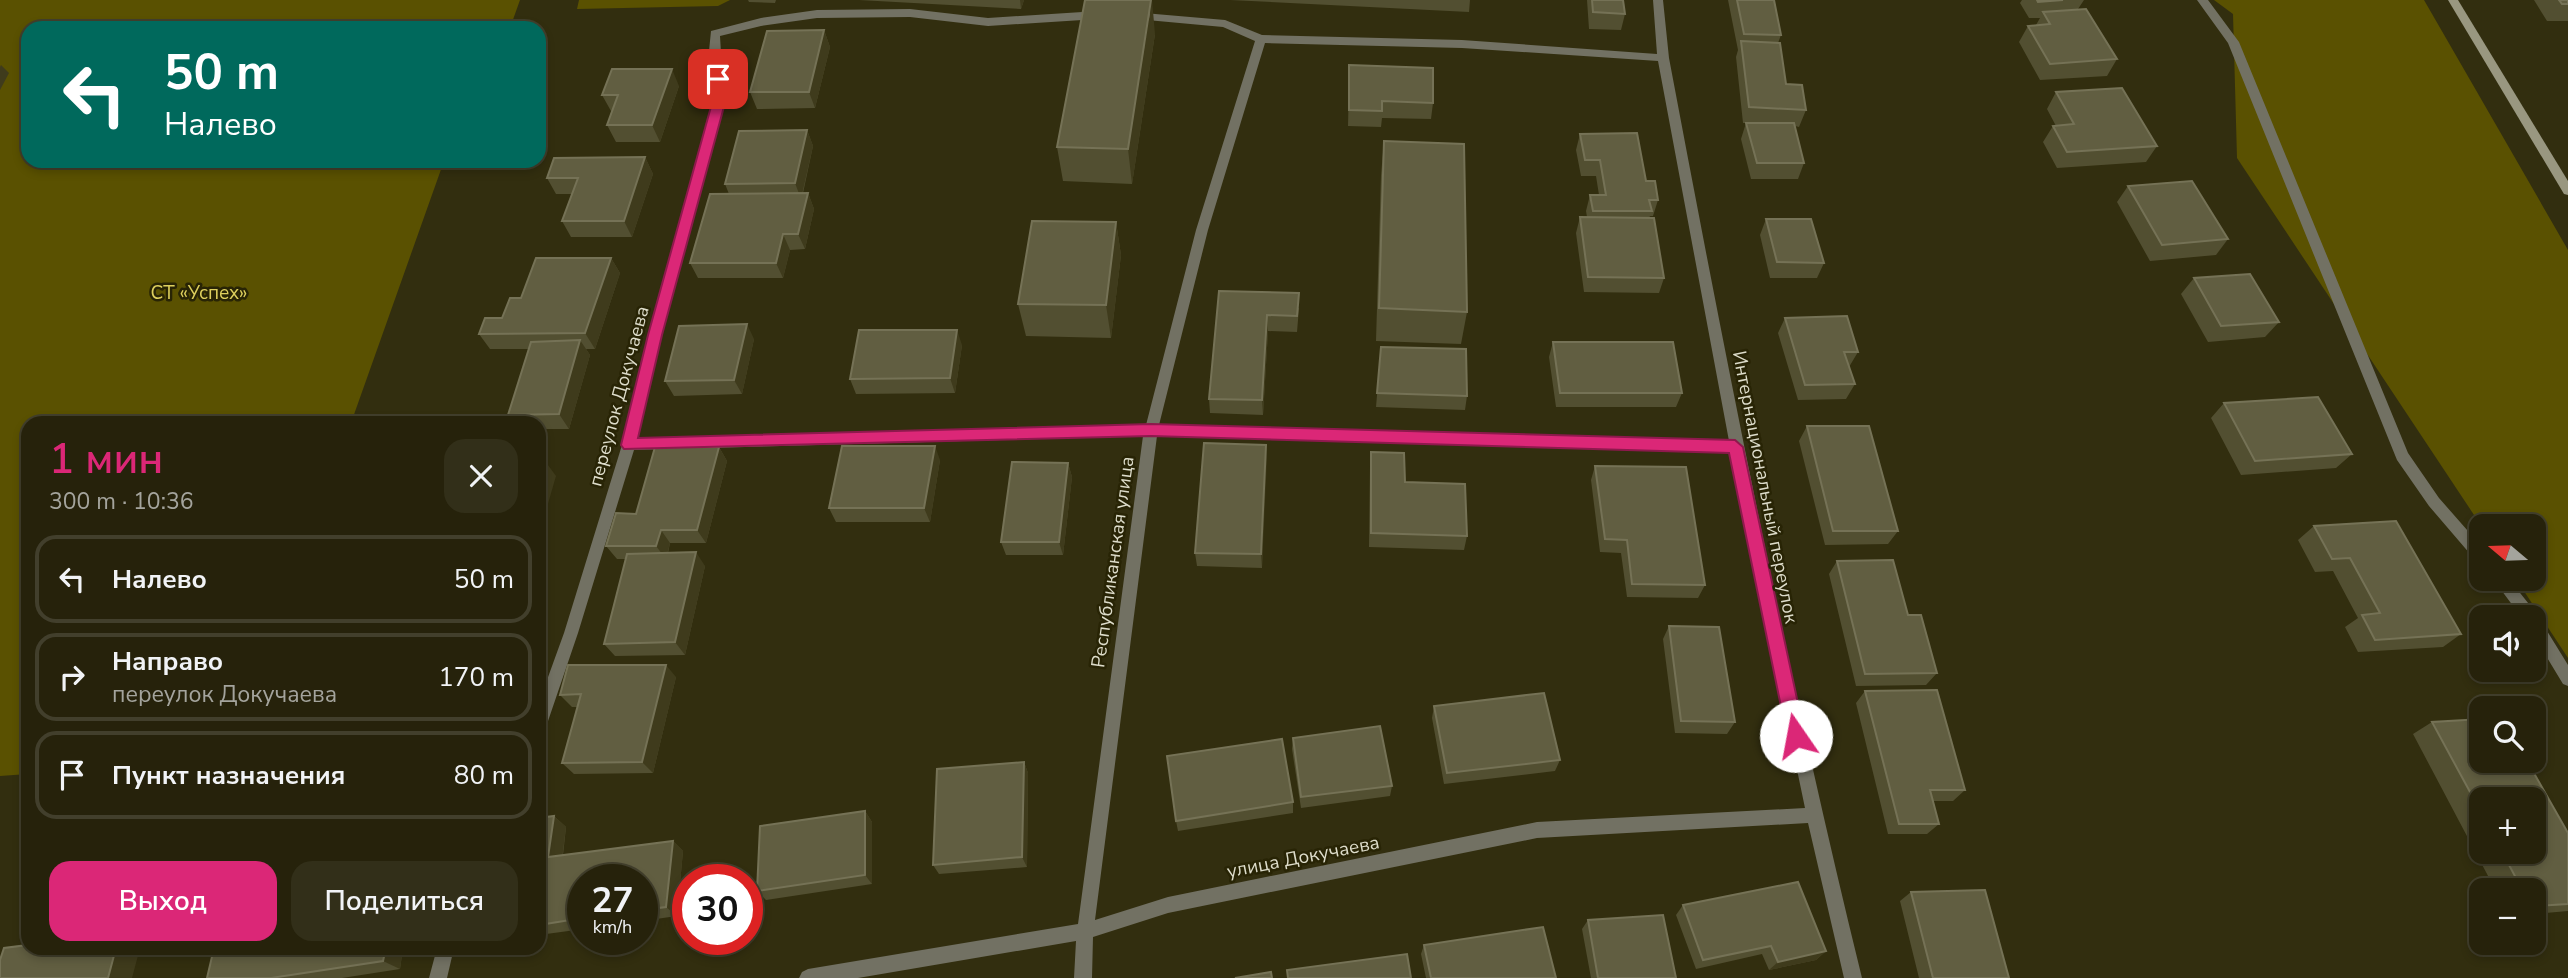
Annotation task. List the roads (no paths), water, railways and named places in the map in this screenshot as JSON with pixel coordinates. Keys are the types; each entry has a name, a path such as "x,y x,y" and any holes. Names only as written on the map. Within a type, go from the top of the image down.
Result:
{"main road":[{"path":"2453,0 2568,191"}],"street":[{"name":"Интернациональный переулок","path":"1658,0 1663,58 1735,447 1812,815 1853,978"},
{"path":"2202,0 2233,42 2402,456 2434,502 2469,543"},
{"name":"переулок Докучаева","path":"546,704 571,633 629,445 655,335 718,103 718,79 712,56 715,34 761,22 817,13 910,13 988,22 1112,15"},
{"path":"1125,15 1152,15 1225,24 1261,39 1462,44 1663,58"},
{"name":"Республиканская улица","path":"1083,978 1085,930 1151,430 1202,230 1261,39"},
{"path":"629,445 1151,430 1735,447"},
{"path":"2546,643 2568,679"},
{"name":"улица Докучаева","path":"808,978 1085,930 1168,905 1537,830 1812,815"},
{"path":"438,978 444,955"}],"park label":[{"name":"СТ «Успех»","path":"199,292"}]}
